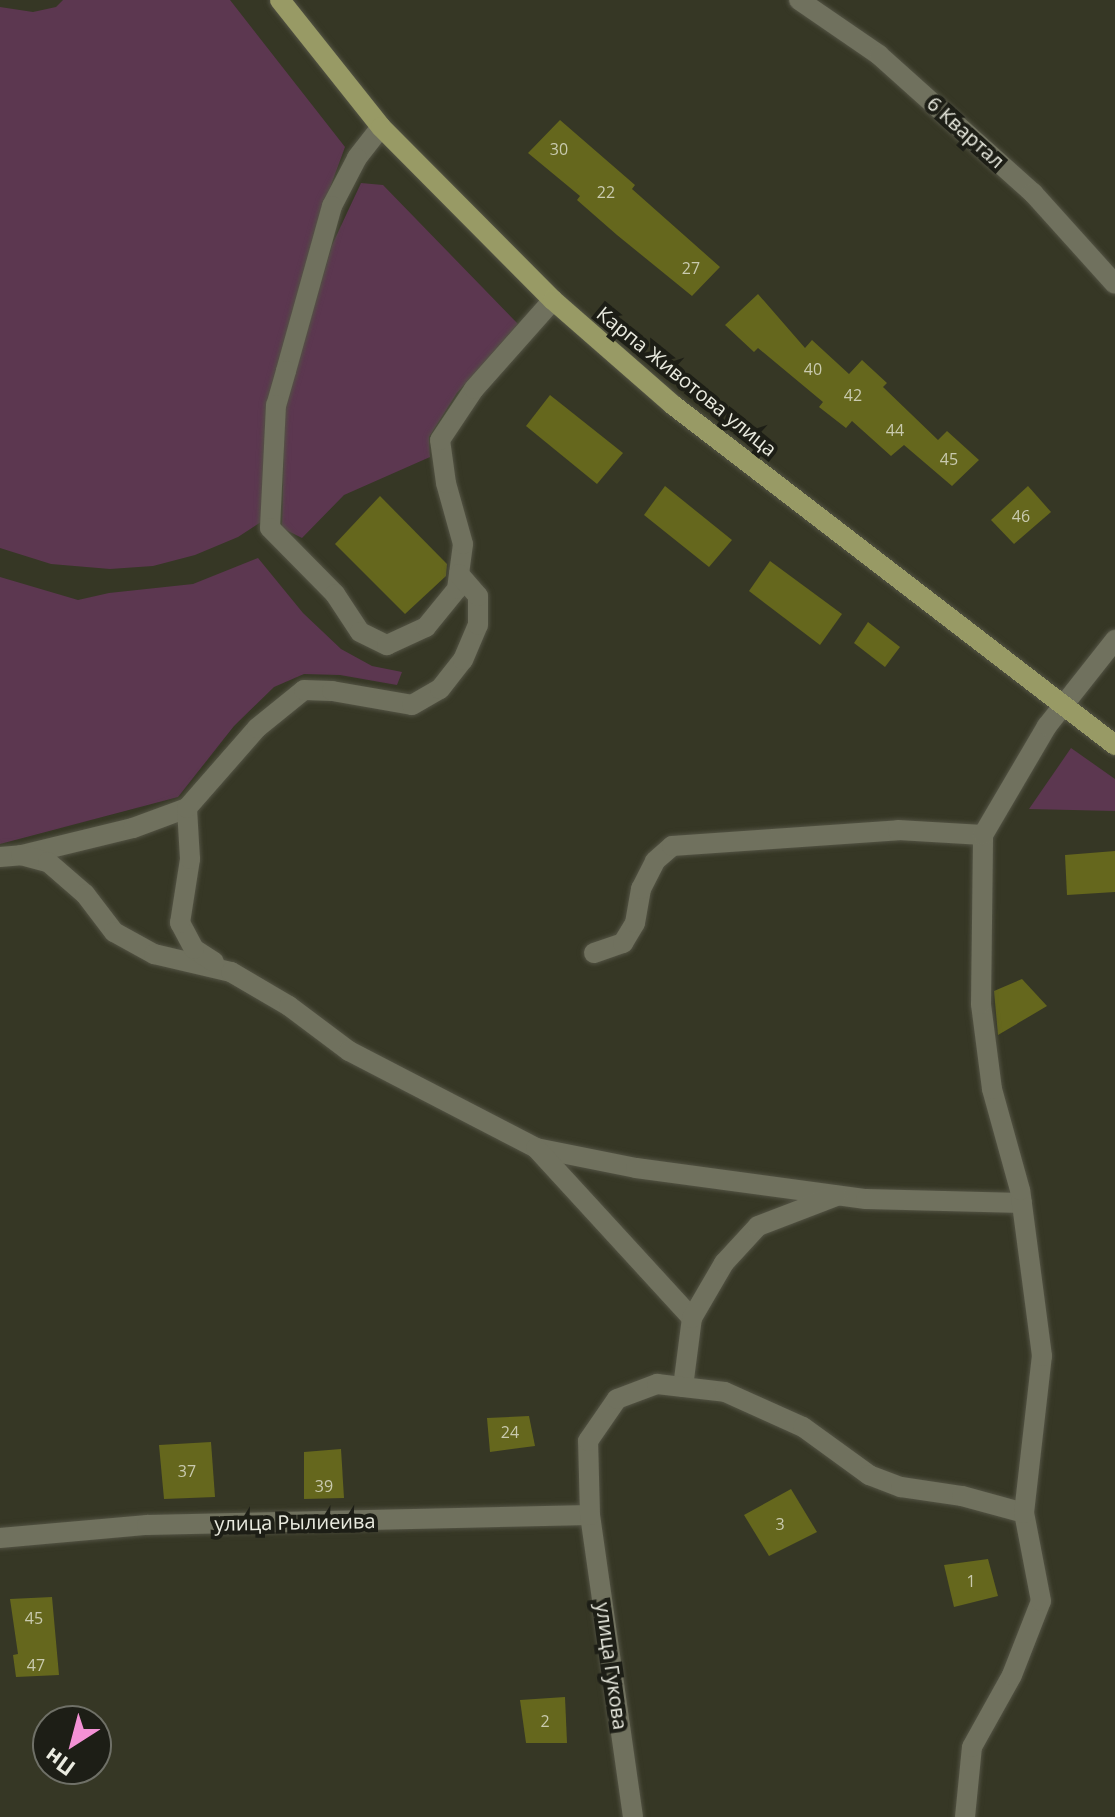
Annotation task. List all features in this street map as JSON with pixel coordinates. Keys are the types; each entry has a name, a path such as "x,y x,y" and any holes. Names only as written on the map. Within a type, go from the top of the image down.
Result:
{"main road":[{"name":"Карпа Животова улица","path":"280,0 381,127 553,300 673,405 1115,745"}],"street":[{"name":"6 Квартал","path":"799,0 879,55 1033,193 1115,284"},
{"path":"381,127 357,158 332,206 276,405 270,528 335,594 360,632 387,645 426,627 457,589 463,544 446,483 440,440 474,389 553,300"},
{"path":"10,856 133,828 187,808 257,728 304,690 332,691 412,705 440,689 463,660 478,625 478,596 459,574"},
{"path":"965,1817 972,1747 1012,1675 1041,1601 1024,1513 1042,1356 1022,1203 992,1089 981,1004 983,835 1047,726 1115,640"},
{"path":"187,808 190,859 180,923 194,949 289,1006 349,1051 536,1148 636,1168 840,1195 1022,1203"},
{"path":"594,953 623,943 635,923 641,889 655,861 672,846 898,830 983,835"},
{"path":"10,856 48,862 85,894 114,932 154,954 231,972"},
{"path":"536,1148 692,1318"},
{"path":"683,1387 692,1318 724,1263 758,1226 840,1195"},
{"name":"улица Гукова","path":"633,1817 590,1515 588,1441 617,1399 657,1384 725,1392 803,1427 869,1475 901,1487 962,1496 1024,1513"},
{"name":"улица Рылиеива","path":"0,1538 147,1525 590,1515"}],"shaded area":[{"path":"63,0 230,0 345,147 323,207 261,522 238,537 195,555 153,566 110,569 51,564 0,548 0,7 33,12 56,7"},
{"path":"361,183 383,185 518,324 457,393 429,437 430,457 344,495 302,538 282,528 285,407 332,245"},
{"path":"258,558 303,613 341,649 372,666 402,672 397,685 340,675 304,674 274,687 234,726 178,797 0,844 0,577 78,600 109,593 193,584"},
{"path":"1071,748 1115,779 1115,811 1029,809"}],"building":[{"path":"560,120 635,185 632,189 720,267 692,296 617,235 577,200 580,196 528,153"},
{"path":"758,294 805,348 812,340 849,374 862,360 887,383 883,387 938,440 947,431 979,460 952,486 904,445 891,456 852,421 846,428 819,407 823,402 758,348 754,352 725,325"},
{"path":"550,395 623,453 597,484 526,426"},
{"path":"665,486 732,540 709,567 644,515"},
{"path":"1028,486 1051,512 1014,544 991,520"},
{"path":"380,496 447,564 446,576 405,614 335,544"},
{"path":"770,561 842,614 820,645 749,591"},
{"path":"868,622 900,647 885,667 854,643"},
{"path":"1115,851 1115,892 1067,895 1065,855"},
{"path":"1022,979 1047,1006 998,1035 994,991"},
{"path":"529,1416 535,1446 490,1452 487,1418"},
{"path":"211,1442 215,1497 164,1499 159,1445"},
{"path":"341,1449 344,1498 304,1499 304,1452"},
{"path":"791,1489 817,1532 769,1556 744,1515"},
{"path":"988,1559 998,1596 954,1607 944,1565"},
{"path":"52,1597 59,1675 16,1677 13,1655 18,1654 10,1599"},
{"path":"565,1697 567,1743 526,1743 520,1700"}]}
